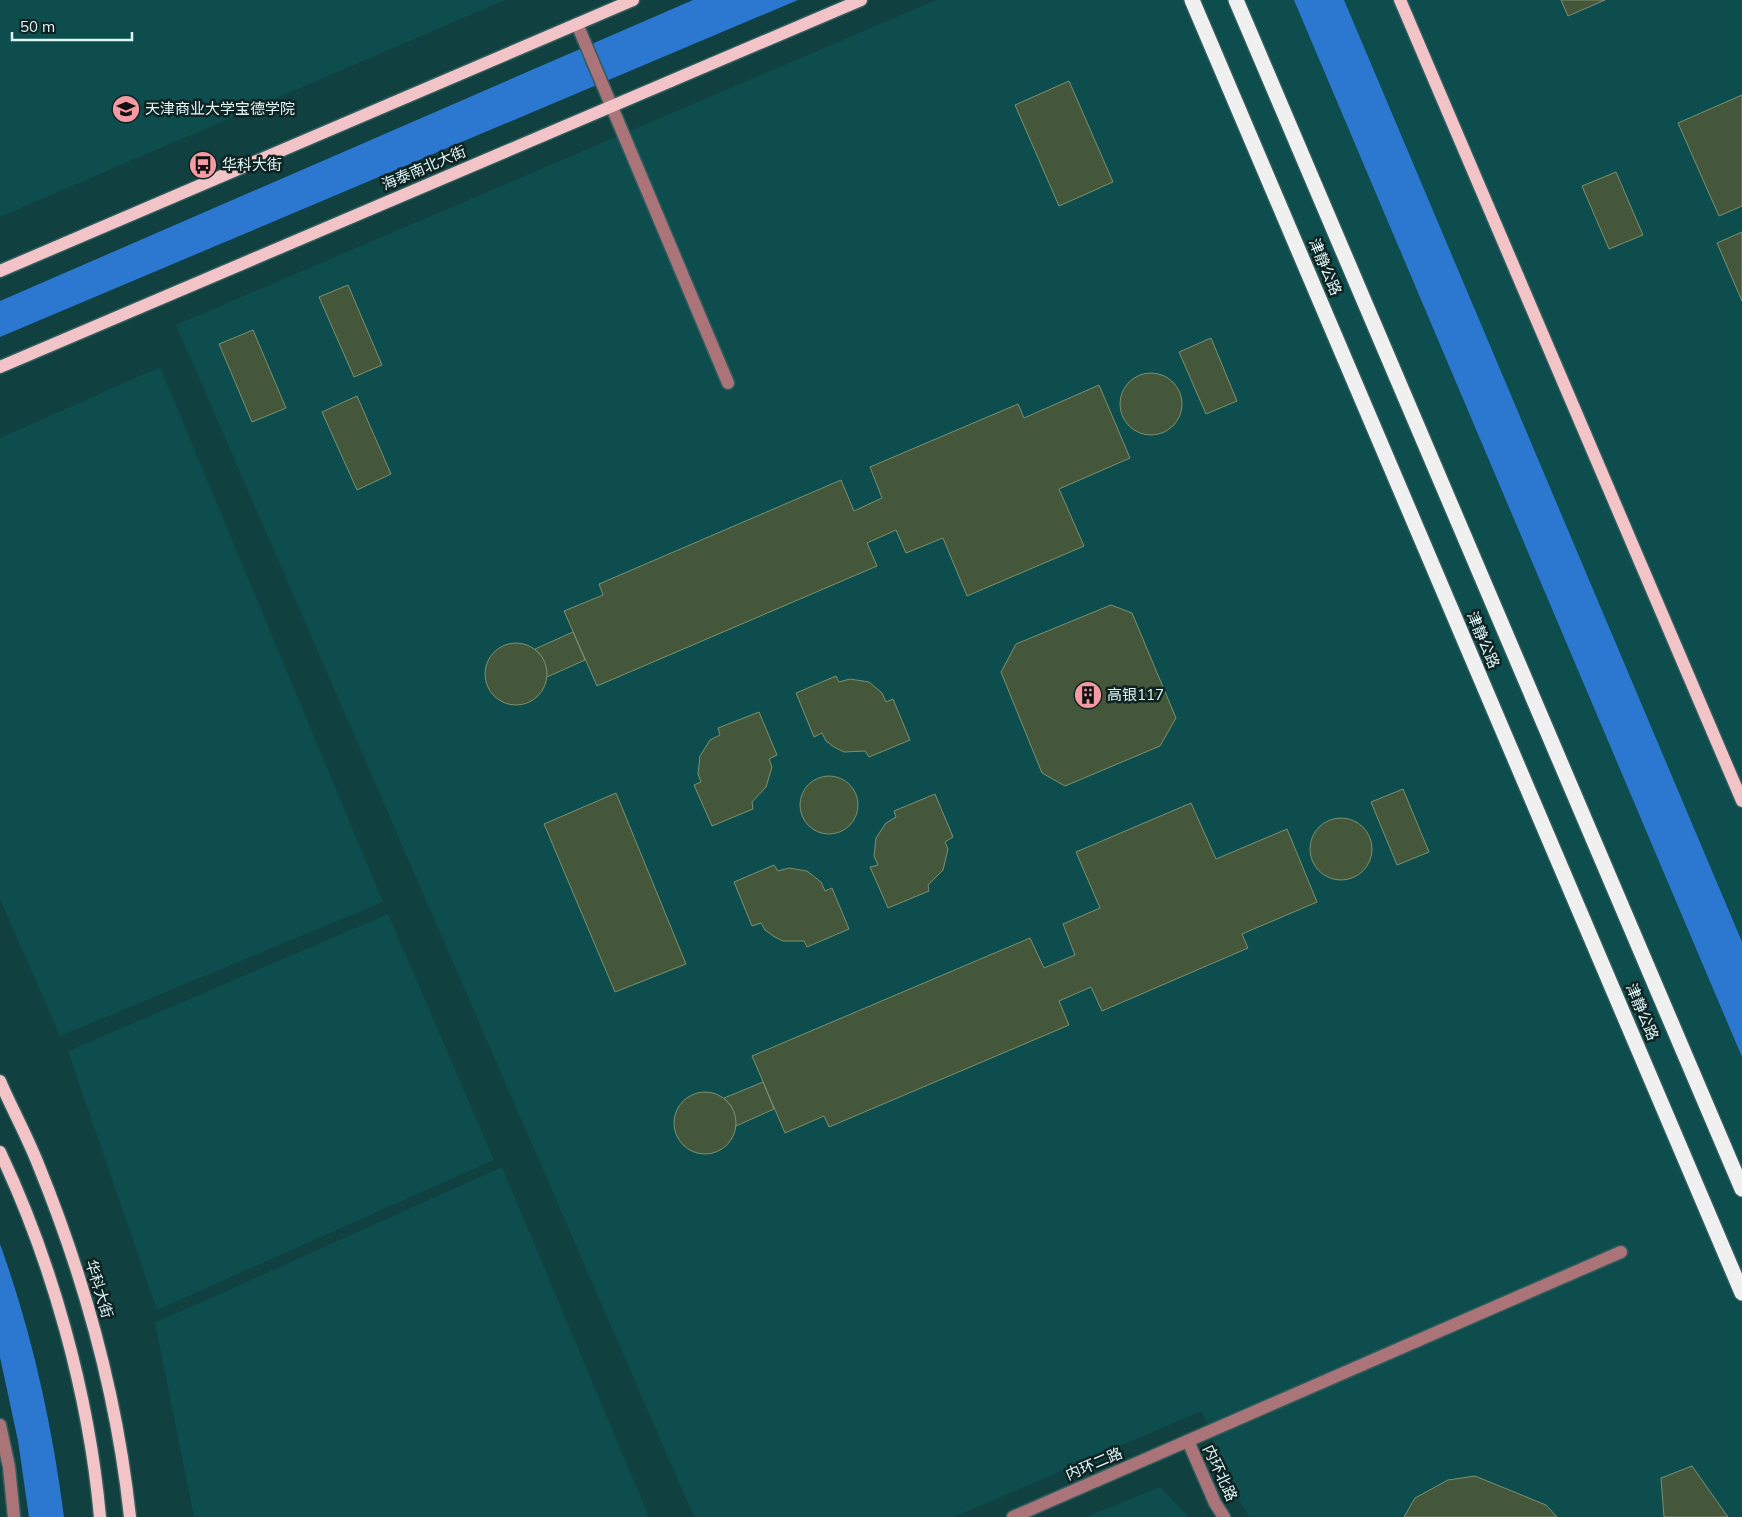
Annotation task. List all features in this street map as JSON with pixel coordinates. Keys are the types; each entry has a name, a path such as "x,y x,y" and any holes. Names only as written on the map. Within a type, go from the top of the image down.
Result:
{"highway":[{"name":"津静公路","path":"1192,0 1742,1293"},
{"name":"津静公路","path":"1236,0 1742,1189"}],"main road":[{"path":"0,271 633,0"},
{"name":"海泰南北大街","path":"0,367 612,104 861,0"},
{"path":"1400,0 1742,800"},
{"name":"华科大街","path":"1,1086 38,1163 74,1260 97,1336 115,1414 130,1517"},
{"path":"0,1100 5,1102 20,1123"},
{"path":"0,1152 38,1243 54,1292 84,1416 100,1517"}],"street":[{"path":"577,24 728,383"},
{"name":"内环二路","path":"1013,1517 1621,1252"},
{"path":"0,1425 9,1467 14,1517"},
{"name":"内环北路","path":"1188,1441 1215,1503 1224,1517"}],"shaded area":[{"name":"天津商业大学宝德学院","path":"0,0 505,0 0,217"},
{"path":"936,0 1742,0 1742,1517 1249,1517 1226,1478 1202,1411 954,1517 694,1517 176,325"},
{"path":"160,367 383,902 60,1036 0,899 0,438"},
{"path":"388,914 494,1160 157,1310 68,1051"},
{"path":"502,1167 649,1517 194,1517 155,1323"},
{"path":"1160,1487 1189,1517 1086,1517"}],"water":[{"path":"693,0 798,0 0,337 0,301"},
{"path":"1294,0 1344,0 1742,942 1742,1057"},
{"path":"0,1244 22,1311 40,1379 64,1517 29,1517 18,1441 0,1357"}],"building":[{"path":"1561,0 1605,0 1568,16"},
{"path":"1069,81 1113,182 1059,206 1015,105"},
{"path":"1742,95 1742,206 1719,216 1678,123"},
{"path":"1616,172 1643,235 1609,249 1582,186"},
{"path":"1742,232 1742,301 1717,243"},
{"path":"348,285 382,365 354,377 319,297"},
{"path":"253,330 286,408 252,422 219,344"},
{"path":"1211,338 1237,401 1206,414 1179,352"},
{"path":"1145,373 1157,373 1173,382 1180,392 1182,404 1180,416 1173,426 1157,435 1145,435 1134,430 1125,421 1120,410 1120,398 1125,387 1134,378"},
{"path":"1099,385 1130,458 1059,489 1084,546 967,596 943,538 906,553 896,530 867,543 877,566 597,686 564,611 603,595 599,584 841,480 854,511 882,498 870,467 1018,404 1024,418"},
{"path":"357,396 391,474 357,490 322,412"},
{"name":"高银117","path":"1111,605 1132,613 1176,718 1160,746 1065,786 1042,773 1001,672 1016,644"},
{"path":"573,632 585,660 547,677 542,657 535,649"},
{"path":"510,643 522,643 538,652 545,662 547,674 545,686 538,696 522,705 510,705 499,700 490,691 485,680 485,668 490,657 499,648"},
{"path":"836,676 839,682 850,679 869,682 882,693 886,702 893,699 910,740 869,757 865,751 844,752 834,747 826,741 822,733 814,737 796,693"},
{"path":"759,712 777,755 769,759 772,767 766,787 752,802 753,809 712,826 694,785 701,782 698,774 700,756 710,740 720,735 718,728"},
{"path":"823,776 835,776 850,784 858,799 858,811 850,826 835,834 823,834 808,826 800,811 800,799 808,784"},
{"path":"1403,789 1429,852 1397,865 1371,802"},
{"path":"616,793 686,964 615,992 544,824"},
{"path":"935,794 953,837 945,842 948,849 943,870 928,885 929,891 888,908 870,867 878,865 874,856 876,838 886,823 896,817 894,811"},
{"path":"1191,803 1216,859 1287,829 1317,902 1242,934 1248,948 1102,1011 1091,987 1059,1001 1069,1025 829,1127 824,1116 785,1133 752,1056 1030,938 1044,968 1075,955 1063,924 1100,908 1076,852"},
{"path":"1335,818 1347,818 1363,827 1370,837 1372,849 1370,861 1363,871 1347,880 1335,880 1324,875 1315,866 1310,855 1310,843 1315,832 1324,823"},
{"path":"774,865 778,871 789,868 807,871 821,882 825,891 832,888 849,929 807,947 804,941 783,941 773,936 765,930 761,923 752,926 734,882"},
{"path":"763,1082 774,1109 736,1126 731,1106 724,1098"},
{"path":"699,1092 711,1092 727,1101 734,1111 736,1123 734,1135 727,1145 711,1154 699,1154 688,1149 679,1140 674,1129 674,1117 679,1106 688,1097"},
{"path":"1692,1466 1728,1517 1664,1517 1661,1478"},
{"path":"1475,1476 1546,1505 1557,1517 1404,1517 1415,1498 1448,1480"}],"place":[{"name":"天津商业大学宝德学院","path":"126,109"},
{"name":"华科大街","path":"203,165"},
{"name":"高银117","path":"1088,695"}]}
